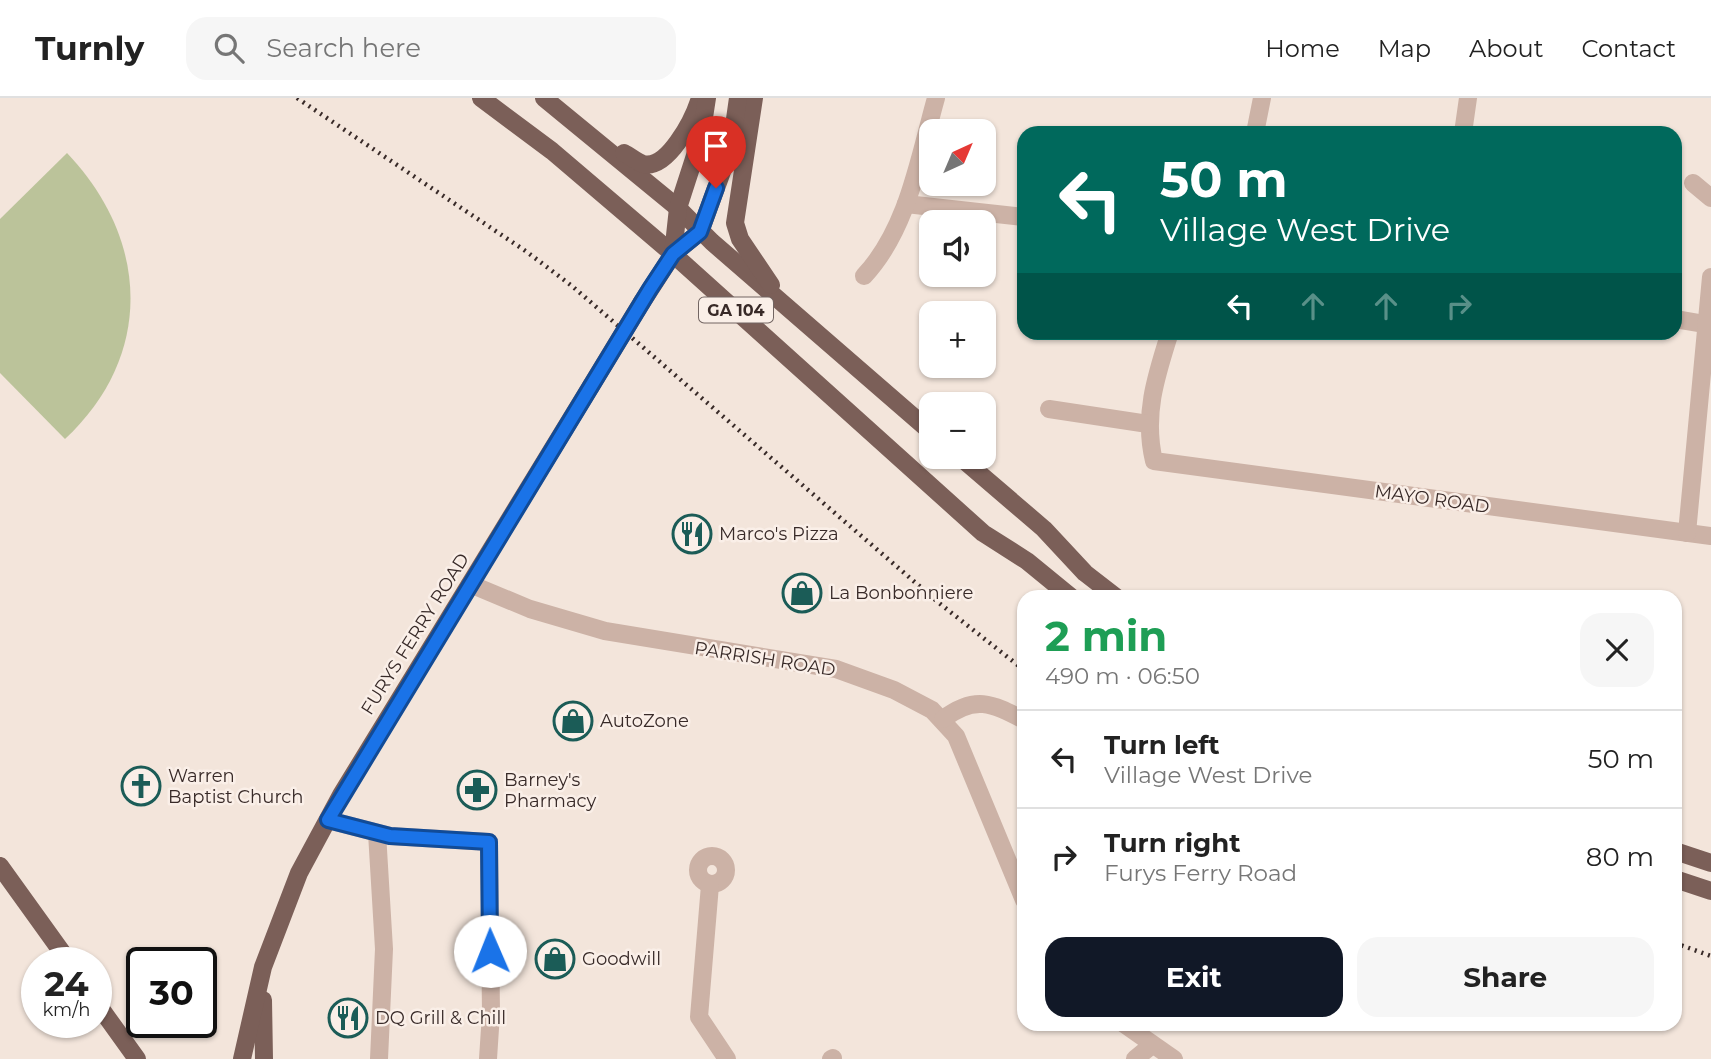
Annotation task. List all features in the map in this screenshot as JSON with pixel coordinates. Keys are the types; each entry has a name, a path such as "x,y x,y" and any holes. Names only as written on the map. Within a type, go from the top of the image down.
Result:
{"main road":[{"name":"GA 104","path":"481,98 552,151 673,254 983,533 1027,561 1062,590"},
{"name":"GA 104","path":"544,98 678,208 700,232 919,422"},
{"path":"600,142 644,164 657,163 668,153 692,120 700,98"},
{"name":"FURYS FERRY ROAD","path":"673,254 678,208 701,137 707,98"},
{"path":"700,232 731,148 738,98"},
{"path":"754,98 735,223 740,239 787,308"},
{"name":"FURYS FERRY ROAD","path":"241,1055 263,967 296,878 328,820 642,302 673,254 700,232"},
{"path":"974,469 1044,529 1085,573 1107,590"},
{"path":"1682,853 1711,863"},
{"path":"0,866 57,947"},
{"path":"1682,881 1711,891"},
{"path":"263,967 264,1059"},
{"path":"112,1024 137,1059"}],"street":[{"path":"864,276 884,256 906,204 936,98"},
{"path":"1256,126 1262,98"},
{"path":"1464,126 1468,98"},
{"path":"1693,183 1711,198"},
{"path":"906,204 1017,216"},
{"path":"1687,533 1711,277"},
{"path":"1682,320 1708,324"},
{"path":"1049,409 1148,424 1154,380 1167,340"},
{"name":"MAYO ROAD","path":"1148,424 1154,461 1711,536"},
{"name":"PARRISH ROAD","path":"470,584 530,609 605,631 836,669 894,690 943,719 956,736 1017,883"},
{"path":"943,719 961,706 993,704 1017,716"},
{"path":"328,820 377,832 489,842 488,1059"},
{"path":"377,832 384,949 379,1059"},
{"path":"710,885 699,1017 727,1059"},
{"path":"1133,1031 1174,1059"},
{"path":"1135,1059 1152,1045"}],"green space":[{"path":"67,153 94,187 114,222 126,259 130,297 127,334 115,371 94,406 65,439 0,373 0,219"}],"railway":[{"path":"297,98 527,252 572,286 939,603 1017,664"},
{"path":"1682,946 1711,956"}],"place":[{"name":"Marco's Pizza","path":"692,534"},
{"name":"La Bonbonniere","path":"802,593"},
{"name":"AutoZone","path":"573,721"},
{"name":"Warren Baptist Church","path":"141,786"},
{"name":"Barney's Pharmacy","path":"477,790"},
{"name":"Goodwill","path":"555,959"},
{"name":"DQ Grill & Chill","path":"348,1018"}],"route":[{"path":"490,951 489,842 390,836 328,820 650,289 673,254 700,232 716,188"}]}
